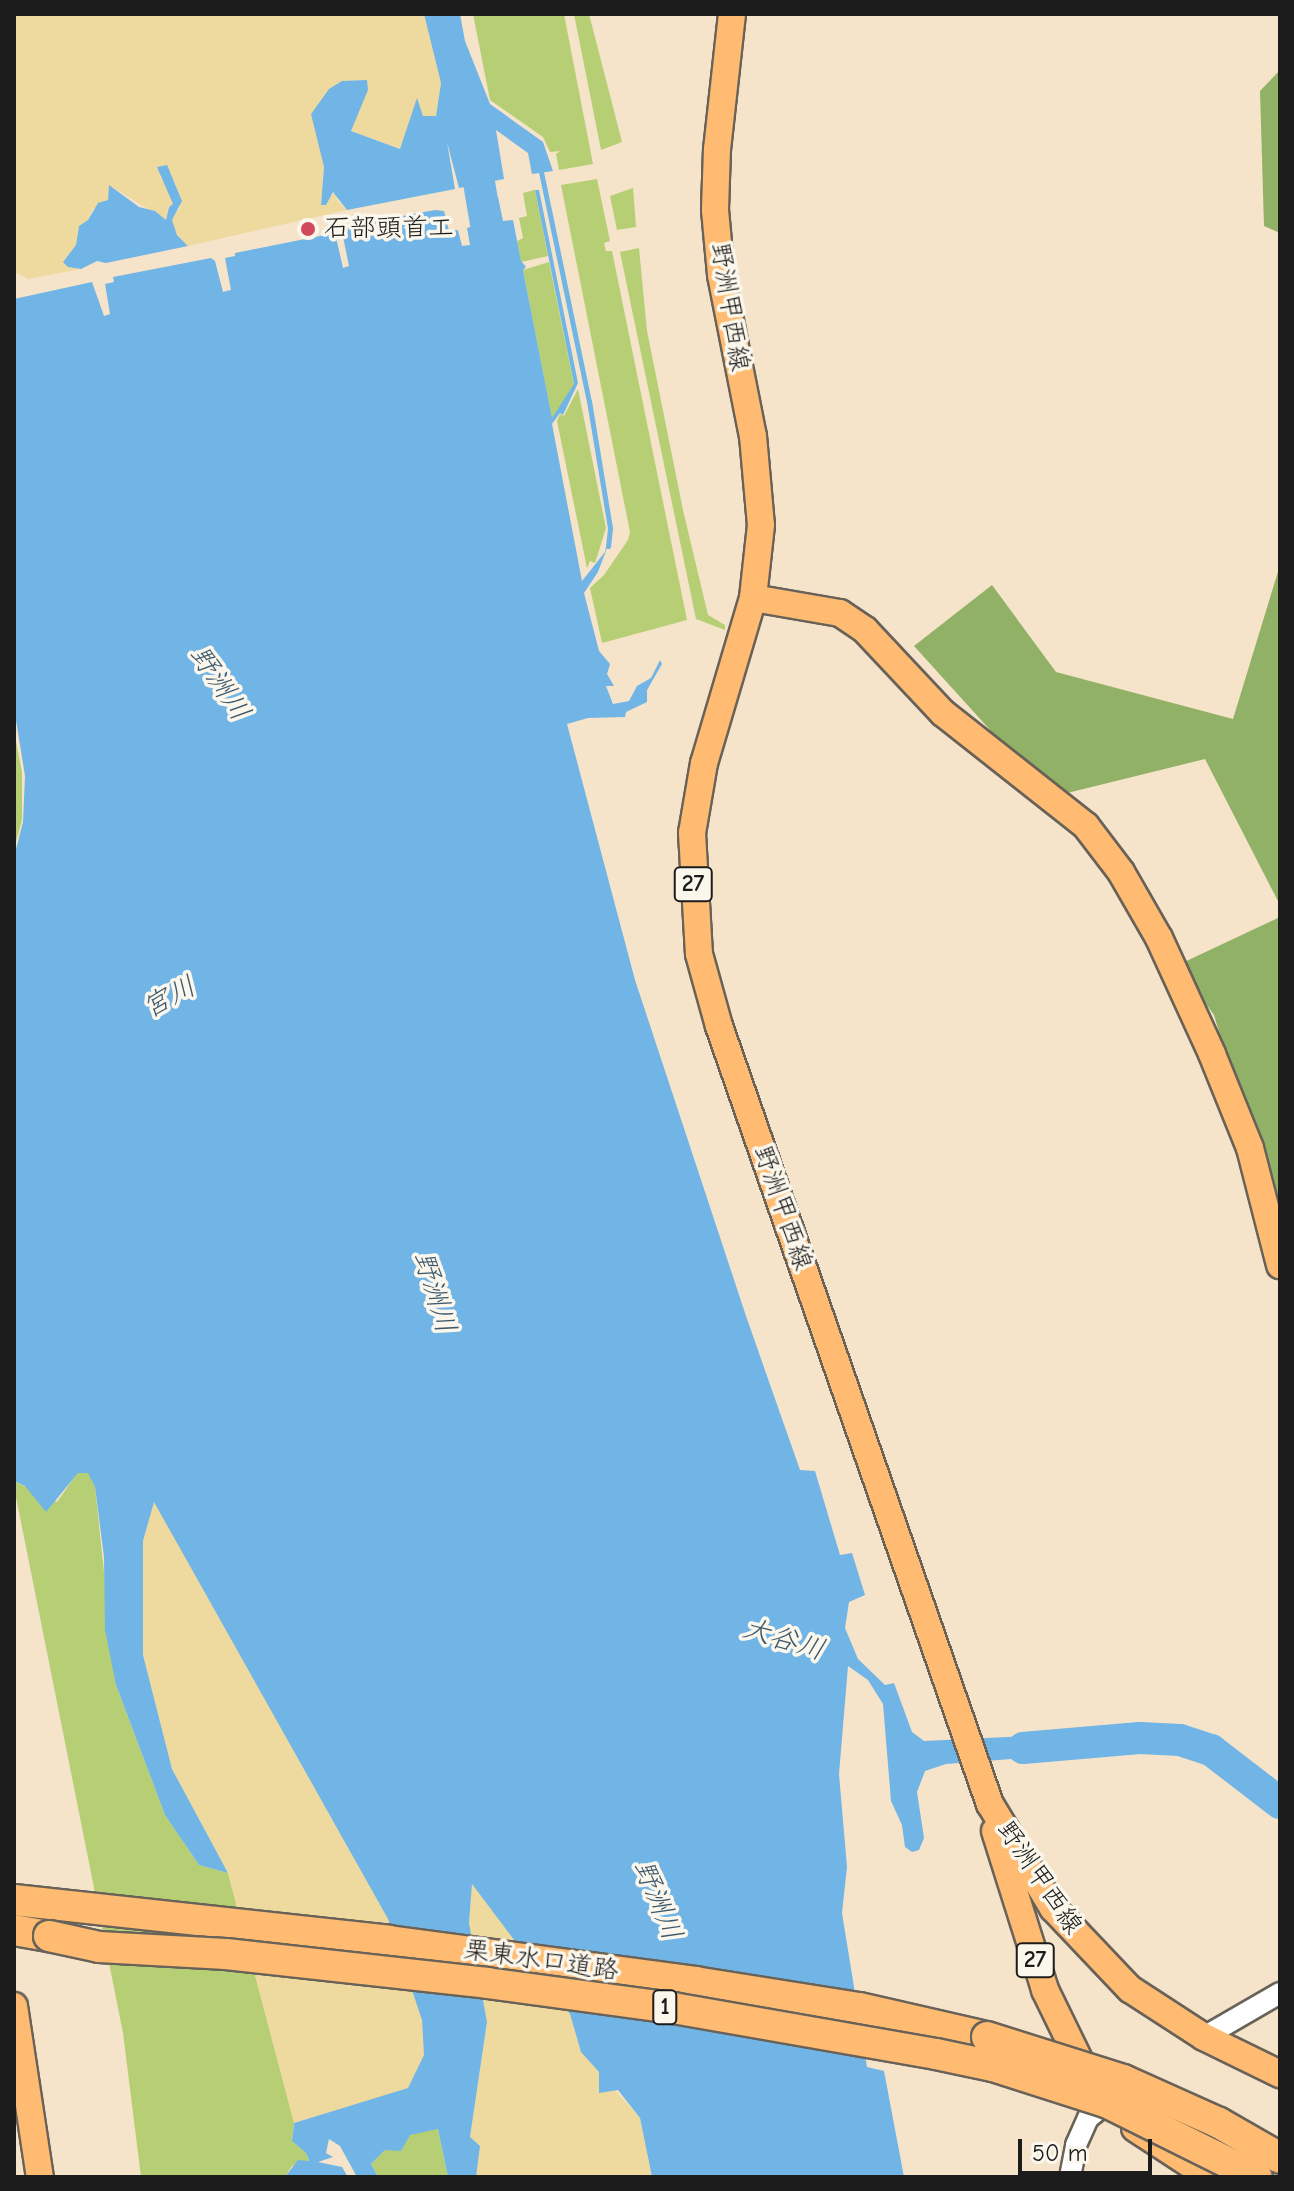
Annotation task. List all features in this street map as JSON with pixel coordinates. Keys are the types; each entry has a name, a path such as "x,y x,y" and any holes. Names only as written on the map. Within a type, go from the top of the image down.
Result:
{"highway":[{"name":"栗東水口道路","path":"14,1900 389,1941 859,2008 1025,2048 1123,2080 1219,2123 1280,2158"},
{"name":"栗東水口道路","path":"14,1930 99,1947 226,1954 518,1987 673,2008 920,2050 993,2066 1108,2103 1257,2177"}],"main road":[{"name":"野洲甲西線","path":"732,14 717,149 715,210 721,275 753,436 761,525 753,598 704,763 692,833 699,954 719,1026 981,1777 996,1836 1045,1990 1102,2107"},
{"path":"753,598 840,613 853,621 943,713 1086,826 1121,872 1159,938 1212,1054 1250,1148 1280,1265"},
{"name":"野洲甲西線","path":"990,1804 1053,1908 1079,1939 1130,1989 1204,2037"},
{"path":"14,2006 40,2177"},
{"name":"27","path":"1204,2037 1280,2074"},
{"path":"1102,2107 1210,2177"}],"street":[{"path":"1204,2037 1280,1993"},
{"path":"1070,2177 1076,2145 1088,2118 1102,2107"}],"green space":[{"path":"473,14 564,14 593,164 559,170 556,154 560,151 550,152 543,137 490,100"},
{"path":"574,14 589,14 622,142 601,150"},
{"path":"1280,70 1280,233 1264,226 1260,91"},
{"path":"597,179 610,241 604,243 606,251 612,251 687,620 602,643 590,588 604,575 628,540 630,532 561,185"},
{"path":"633,188 636,227 617,230 610,196"},
{"path":"535,190 548,256 521,262 517,241 523,238 519,218 527,216 523,193"},
{"path":"639,248 647,331 683,510 708,615 725,625 725,630 696,619 620,252"},
{"path":"549,262 574,385 552,419 523,270"},
{"path":"578,389 606,528 595,563 590,561 587,568 557,421 560,414 564,416"},
{"path":"1280,565 1280,905 1205,759 1051,797 914,646 992,585 1056,672 1233,719"},
{"path":"14,731 22,772 22,820 14,849"},
{"path":"1280,917 1280,1236 1214,1015 1178,965"},
{"path":"78,1472 88,1472 95,1487 116,1685 165,1815 199,1865 228,1873 294,2122 292,2141 306,2153 309,2162 292,2166 285,2177 141,2177 123,2033 14,1487 14,1481 57,1502"},
{"path":"438,2129 448,2177 378,2177 371,2164 385,2150 410,2134"}],"sand":[{"path":"14,14 424,14 441,83 436,116 423,116 417,100 401,149 351,131 367,80 342,81 321,147 324,167 321,204 336,192 337,201 347,210 188,246 177,235 171,220 180,208 175,181 158,175 166,183 173,204 168,207 166,220 109,185 108,200 92,210 88,220 79,226 76,245 63,261 68,267 81,269 28,279 14,272"},
{"path":"154,1501 388,1919 422,2020 424,2055 409,2088 294,2123 228,1873 172,1769 143,1655 143,1541"},
{"path":"472,1883 570,2014 581,2052 640,2118 652,2177 476,2177 480,2146 470,2137 487,2022 469,1923"}],"water":[{"path":"424,14 460,14 465,41 490,104 543,142 553,171 532,174 528,153 496,130 504,179 459,188 447,142 455,189 347,210 333,192 326,205 321,205 324,167 311,114 329,89 342,81 367,80 368,90 351,131 400,149 417,98 423,116 436,116 441,83"},
{"path":"167,165 182,201 172,220 177,235 188,246 106,263 97,261 81,269 68,267 63,262 76,245 79,226 88,220 98,203 108,200 109,185 139,207 155,211 166,220 169,207 173,204 157,167"},
{"path":"535,190 539,190 578,383 563,415 560,413 552,424 582,581 605,552 610,540 598,572 584,593 599,651 610,664 607,674 614,686 606,686 613,704 629,701 637,686 651,678 660,660 662,664 647,690 647,702 626,712 625,717 588,718 567,724 635,980 746,1316 800,1470 815,1471 840,1555 852,1553 865,1595 849,1602 845,1628 858,1659 885,1685 894,1683 912,1732 924,1741 1047,1735 1048,1741 1066,1740 1067,1750 1049,1752 1049,1756 946,1764 925,1771 917,1792 924,1838 919,1850 912,1852 905,1847 902,1825 891,1801 883,1704 868,1680 848,1666 839,1774 847,1867 842,1913 867,2067 884,2071 904,2177 652,2177 640,2118 618,2090 599,2093 599,2072 581,2052 570,2014 472,1884 469,1923 487,2022 470,2137 480,2146 476,2177 448,2177 438,2129 410,2135 401,2151 385,2150 371,2164 378,2177 357,2177 340,2146 329,2139 326,2153 333,2157 318,2162 342,2167 348,2177 285,2177 298,2160 309,2161 306,2153 292,2141 294,2123 408,2088 424,2055 422,2020 388,1919 154,1502 143,1541 143,1655 172,1769 228,1873 199,1865 165,1815 116,1685 105,1630 104,1557 95,1487 88,1473 78,1473 46,1512 25,1486 14,1481 14,857 23,822 25,776 14,708 14,299 92,282 104,316 110,314 105,284 114,282 113,277 211,258 215,261 223,292 231,290 225,258 235,256 235,253 335,233 343,268 349,266 342,232 349,226 435,210 444,211 449,231 458,230 462,246 470,245 467,228 474,226 469,203 498,197 503,221 513,220 521,261 526,267 523,270 552,418 574,384"}],"waterway":[{"path":"472,141 489,241"},
{"path":"540,167 589,401 610,528 608,546"},
{"name":"大谷川","path":"1023,1748 1140,1738 1180,1740 1211,1750 1280,1803"}],"place":[{"name":"石部頭首工","path":"308,229"}],"water label":[{"name":"野洲川","path":"220,683"},
{"name":"宮川","path":"169,997"},
{"name":"野洲川","path":"435,1292"},
{"name":"野洲川","path":"658,1900"}]}
